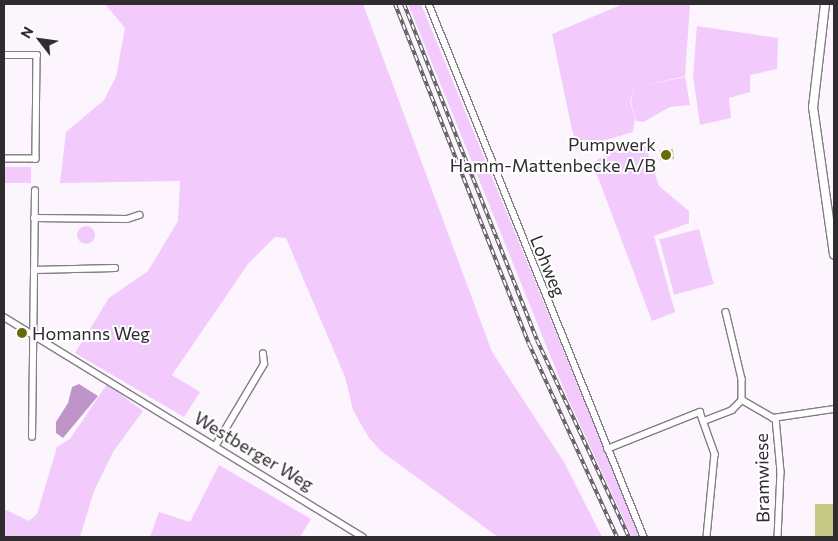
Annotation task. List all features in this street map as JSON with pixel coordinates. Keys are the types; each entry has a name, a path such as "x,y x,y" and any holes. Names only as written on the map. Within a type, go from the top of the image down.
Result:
{"main road":[{"path":"825,4 814,107 834,255"}],"street":[{"name":"Lohweg","path":"429,4 644,537"},
{"path":"4,55 37,55 36,158 4,159"},
{"path":"32,437 35,191"},
{"path":"34,218 127,219 138,216"},
{"path":"34,270 115,268"},
{"path":"704,422 732,410 742,400 742,379 726,312"},
{"name":"Westberger Weg","path":"4,317 216,445 363,537"},
{"path":"216,445 264,364 264,354"},
{"path":"742,400 776,418 834,409"},
{"path":"607,449 700,412 716,459 707,537"},
{"name":"Bramwiese","path":"776,418 781,472 778,537"}],"shaded area":[{"path":"105,4 363,4 492,352 564,462 602,537 498,537 381,451 369,438 353,410 345,377 286,238 275,237 248,264 172,375 200,392 184,417 75,353 109,298 148,271 178,221 180,181 60,183 66,132 104,100 116,77 125,28"},
{"path":"408,4 421,4 640,537 632,537 565,392"},
{"path":"623,4 690,4 685,76 643,86 685,77 690,105 670,107 643,122 636,121 631,102 634,87 630,102 635,118 633,132 576,149 552,34"},
{"path":"697,26 778,38 777,69 750,75 750,92 729,98 731,118 700,125 693,76"},
{"path":"633,144 646,147 659,186 689,211 689,223 654,236 675,312 652,321 596,172 597,160 614,149"},
{"path":"4,167 31,167 31,183 4,183"},
{"path":"86,226 92,229 95,235 92,241 86,244 80,241 77,235 80,229"},
{"path":"699,229 714,284 674,295 659,240"},
{"path":"79,384 98,396 63,438 56,433 56,422 68,403 72,387"},
{"path":"107,384 143,411 113,452 94,491 80,537 4,537 4,509 29,521 37,514 57,447 70,439"},
{"path":"219,465 311,519 300,537 150,537 159,512 190,522"}],"building":[{"name":"Pumpwerk Hamm-Mattenbecke A/B","path":"673,149 674,159 660,160 659,150"},
{"path":"815,504 834,504 834,537 815,537"}],"railway":[{"path":"395,4 529,344 617,537"},
{"path":"404,4 537,340 629,537"}],"place":[{"name":"Pumpwerk Hamm-Mattenbecke A/B","path":"666,155"},
{"name":"Homanns Weg","path":"22,333"}]}
